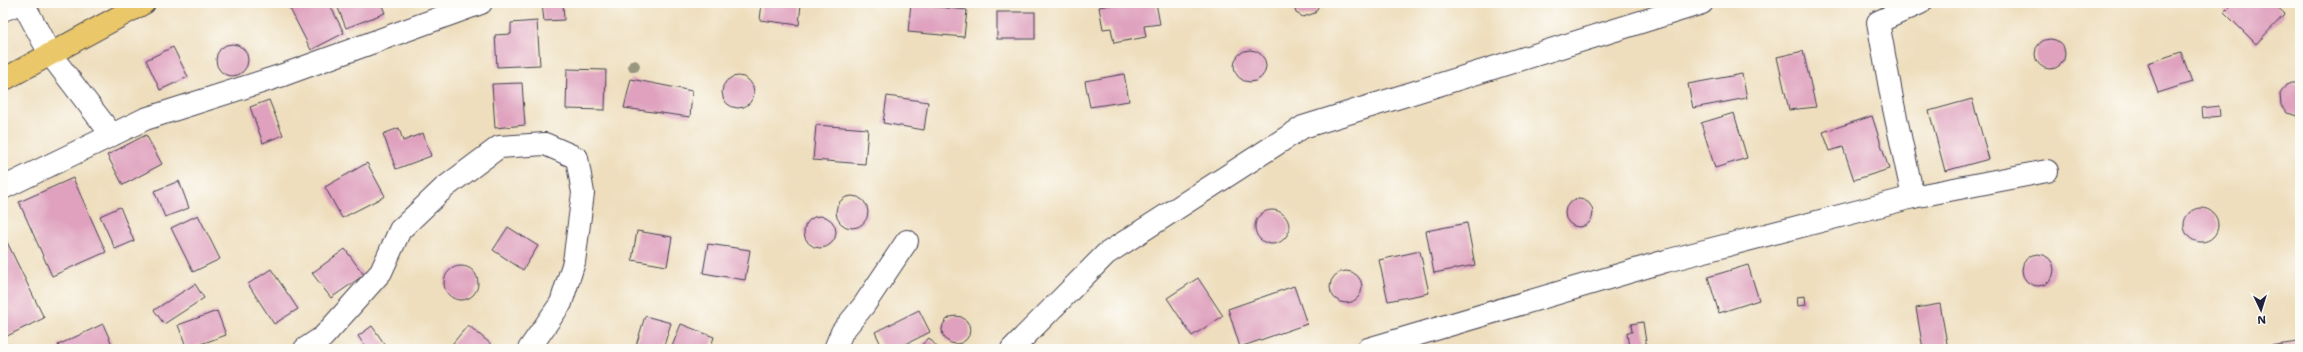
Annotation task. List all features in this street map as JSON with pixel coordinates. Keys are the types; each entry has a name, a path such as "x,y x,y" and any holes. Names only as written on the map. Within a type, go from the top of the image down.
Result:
{"main road":[{"path":"3,80 144,3"}],"street":[{"path":"3,10 22,3 50,54 112,135"},
{"path":"3,188 145,119 283,75 481,3"},
{"path":"1012,349 1106,254 1303,127 1702,3"},
{"path":"1913,197 1893,104 1878,22 1920,3"},
{"path":"305,349 323,337 381,272 400,230 444,188 499,147 545,144 577,158 583,193 574,262 561,302 529,349"},
{"path":"1368,349 1666,261 1913,197 2047,170"},
{"path":"835,349 842,332 864,305 907,241"}],"building":[{"path":"287,3 329,3 344,33 311,50"},
{"path":"336,3 381,3 385,13 346,28"},
{"path":"542,3 563,3 564,20 544,21"},
{"path":"762,3 801,3 799,25 760,20"},
{"path":"911,3 928,3 928,6 967,10 964,37 908,32"},
{"path":"1122,3 1156,3 1160,24 1144,26 1146,37 1114,43 1111,28 1103,29 1099,7"},
{"path":"1293,3 1319,3 1319,5 1315,13 1303,17 1296,13"},
{"path":"2233,3 2243,3 2247,7 2251,3 2273,3 2285,14 2256,44 2224,12"},
{"path":"997,12 1035,12 1035,39 997,39"},
{"path":"537,21 540,65 497,67 495,35 511,34 511,23"},
{"path":"2050,39 2061,43 2065,54 2061,65 2050,69 2039,65 2035,54 2039,43"},
{"path":"232,44 238,45 245,51 248,60 247,66 241,73 232,76 226,75 219,69 216,60 217,54 223,47"},
{"path":"173,47 188,77 160,90 146,60"},
{"path":"1247,50 1253,50 1263,57 1266,66 1265,72 1259,79 1253,82 1247,82 1237,75 1234,69 1234,63 1241,53"},
{"path":"1803,51 1816,107 1789,110 1777,57"},
{"path":"2181,52 2192,82 2158,93 2148,63"},
{"path":"567,69 606,70 605,110 566,109"},
{"path":"1124,74 1129,101 1090,107 1085,81"},
{"path":"1742,74 1747,98 1693,108 1688,84"},
{"path":"738,76 749,81 754,92 749,103 738,108 727,103 722,92 727,81"},
{"path":"631,79 692,91 690,117 624,108"},
{"path":"522,83 525,125 495,128 492,84"},
{"path":"2291,83 2300,83 2299,116 2287,113 2281,105 2280,94 2286,85"},
{"path":"887,96 928,102 924,130 883,123"},
{"path":"1972,99 1989,159 1945,171 1929,111"},
{"path":"269,100 283,135 263,143 250,107"},
{"path":"2219,106 2220,116 2203,118 2202,108"},
{"path":"1734,113 1747,158 1715,168 1701,123"},
{"path":"1872,116 1889,169 1854,180 1843,147 1830,151 1823,132"},
{"path":"816,125 868,129 865,164 813,160"},
{"path":"399,128 403,141 423,133 431,156 396,169 383,134"},
{"path":"146,135 162,164 123,185 107,155"},
{"path":"367,163 385,196 342,218 325,187"},
{"path":"73,178 106,252 52,276 19,202"},
{"path":"179,181 189,208 165,217 154,191"},
{"path":"849,196 855,196 865,203 868,212 867,218 861,225 855,228 849,228 839,221 836,215 836,209 843,199"},
{"path":"1579,199 1589,203 1593,213 1589,223 1579,227 1569,223 1565,213 1569,203"},
{"path":"120,207 134,241 115,249 100,216"},
{"path":"2204,208 2213,213 2217,218 2217,232 2213,237 2208,241 2198,242 2194,241 2185,232 2184,222 2185,218 2194,209"},
{"path":"1272,210 1284,215 1289,227 1284,239 1272,244 1260,239 1255,227 1260,215"},
{"path":"198,215 220,259 193,272 171,228"},
{"path":"817,216 823,216 833,223 836,232 835,238 829,245 823,248 817,248 807,241 804,235 804,229 811,219"},
{"path":"1467,223 1475,265 1434,273 1426,231"},
{"path":"508,227 538,246 523,270 493,250"},
{"path":"637,231 672,237 667,266 632,260"},
{"path":"5,238 44,318 3,338 3,239"},
{"path":"708,244 750,250 745,280 703,273"},
{"path":"345,249 364,275 331,298 312,273"},
{"path":"1420,251 1429,293 1388,301 1379,260"},
{"path":"2035,254 2041,254 2051,261 2054,270 2053,276 2047,283 2041,286 2035,286 2025,279 2022,273 2022,267 2029,257"},
{"path":"1748,265 1759,300 1719,313 1708,277"},
{"path":"461,266 473,271 478,283 473,295 461,300 449,295 444,283 449,271"},
{"path":"271,269 298,309 274,324 248,284"},
{"path":"1346,271 1355,274 1359,278 1362,287 1359,296 1355,300 1346,303 1337,300 1333,296 1330,287 1333,278 1337,274"},
{"path":"1198,278 1223,316 1192,336 1167,298"},
{"path":"195,284 204,298 164,324 154,310"},
{"path":"1294,286 1307,324 1240,347 1228,309"},
{"path":"1805,296 1806,305 1798,306 1797,297"},
{"path":"1940,304 1948,349 1923,349 1916,308"},
{"path":"919,310 930,332 896,349 883,349 875,332"},
{"path":"217,311 226,335 187,349 178,325"},
{"path":"645,316 671,323 663,349 635,349"},
{"path":"956,316 966,320 970,330 966,340 956,344 946,340 942,330 946,320"},
{"path":"1643,322 1647,349 1629,349 1627,332 1632,332 1631,324"},
{"path":"103,324 114,349 60,349 58,345"},
{"path":"681,324 714,337 710,349 671,349"},
{"path":"468,325 491,344 487,349 448,349"},
{"path":"372,326 388,349 367,349 358,336"},
{"path":"929,338 939,349 917,349"},
{"path":"2298,342 2299,349 2270,349 2269,346"}]}
